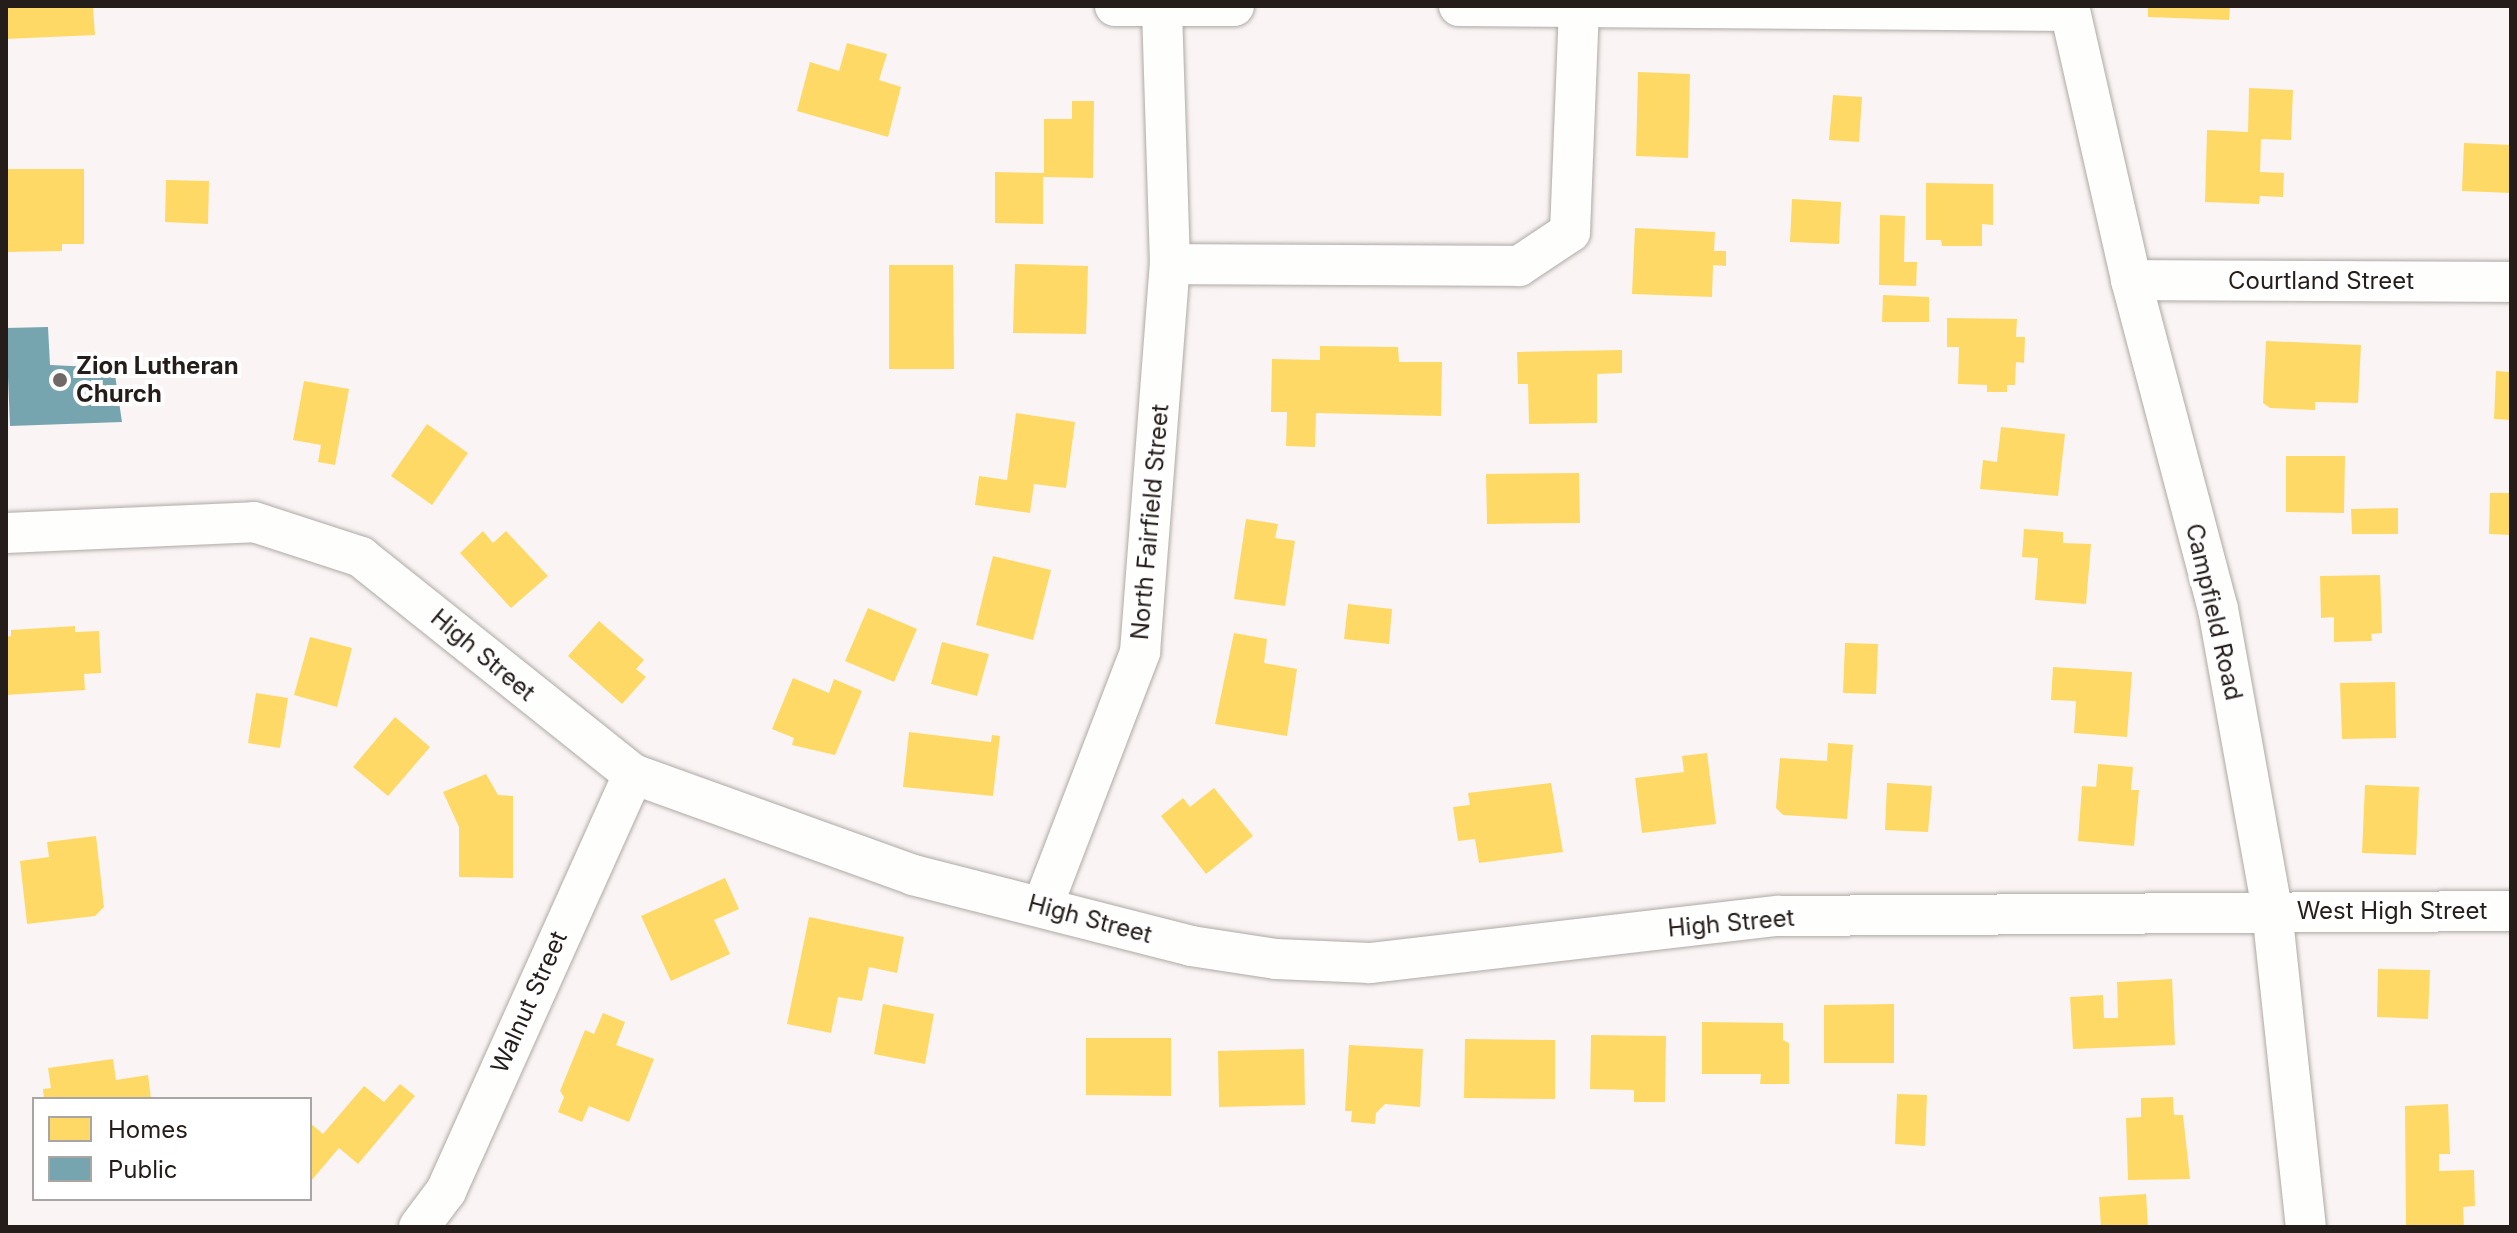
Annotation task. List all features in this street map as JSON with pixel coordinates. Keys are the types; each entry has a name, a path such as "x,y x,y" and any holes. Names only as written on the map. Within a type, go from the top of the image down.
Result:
{"street":[{"path":"1115,6 1234,6"},
{"path":"1459,6 1579,11 2069,9"},
{"name":"North Fairfield Street","path":"1043,905 1140,652 1170,264 1162,8"},
{"name":"Campfield Road","path":"2069,9 2131,280 2218,609 2272,910 2306,1227"},
{"path":"1170,264 1519,266 1570,232 1579,11"},
{"name":"Courtland Street","path":"2131,280 2511,282"},
{"name":"High Street","path":"6,533 254,522 361,557 633,774 913,875 1043,905 1191,946 1276,959 1370,963 1778,916 2272,910"},
{"name":"Walnut Street","path":"419,1227 446,1191 633,774"},
{"name":"West High Street","path":"2272,910 2511,911"}],"building: Homes":[{"path":"6,6 93,6 95,35 6,39"},
{"path":"2148,6 2230,6 2229,20 2148,17"},
{"path":"847,43 887,54 879,80 901,87 888,137 797,111 810,62 839,71"},
{"path":"1638,72 1690,74 1688,158 1636,156"},
{"path":"2249,88 2293,90 2291,140 2261,139 2260,172 2284,173 2283,197 2260,196 2259,204 2205,202 2207,130 2248,132"},
{"path":"1833,95 1862,97 1859,142 1829,140"},
{"path":"1072,101 1094,101 1093,178 1043,177 1043,224 995,223 995,172 1044,173 1044,119 1072,119"},
{"path":"2464,143 2511,145 2511,193 2462,191"},
{"path":"6,169 84,169 84,244 62,244 62,251 6,252"},
{"path":"166,180 209,181 208,224 165,222"},
{"path":"1926,183 1993,184 1993,225 1982,224 1982,246 1942,246 1941,240 1926,240"},
{"path":"1792,199 1841,202 1839,244 1790,242"},
{"path":"1880,215 1905,216 1904,262 1917,262 1916,286 1879,285"},
{"path":"1635,228 1715,232 1714,251 1726,251 1726,266 1713,265 1712,297 1632,294"},
{"path":"1015,264 1088,266 1086,334 1013,333"},
{"path":"889,265 953,265 954,369 889,369"},
{"path":"1883,295 1929,297 1929,322 1882,322"},
{"path":"1947,318 2017,319 2016,337 2025,337 2024,363 2016,362 2015,385 2007,385 2007,392 1987,392 1987,385 1958,384 1959,347 1947,347"},
{"path":"2266,341 2361,345 2358,403 2315,402 2315,410 2270,408 2263,403"},
{"path":"1320,346 1398,347 1399,362 1442,362 1441,416 1316,413 1315,447 1286,446 1287,412 1271,412 1272,359 1320,360"},
{"path":"1622,350 1622,373 1597,374 1597,423 1529,424 1528,384 1518,384 1517,352"},
{"path":"2496,371 2511,372 2511,420 2494,419"},
{"path":"304,381 349,389 335,465 318,462 321,445 293,440"},
{"path":"1016,413 1075,422 1066,488 1034,484 1030,513 975,505 979,476 1007,480"},
{"path":"427,424 468,453 432,505 391,476"},
{"path":"2001,427 2065,434 2058,496 1980,489 1983,460 1997,462"},
{"path":"2286,456 2345,456 2344,513 2286,512"},
{"path":"1579,473 1580,523 1487,524 1486,474"},
{"path":"2490,493 2511,493 2511,535 2489,534"},
{"path":"2398,508 2398,534 2352,534 2351,509"},
{"path":"1246,519 1278,524 1275,538 1295,541 1285,606 1234,599"},
{"path":"2024,529 2063,532 2063,543 2091,544 2086,604 2035,600 2038,558 2022,557"},
{"path":"483,531 493,543 506,531 548,576 511,608 460,553"},
{"path":"993,556 1051,570 1033,640 976,625"},
{"path":"2380,575 2382,633 2371,634 2372,641 2334,642 2334,617 2321,618 2320,576"},
{"path":"1348,604 1392,609 1389,644 1344,639"},
{"path":"868,608 917,629 894,682 845,661"},
{"path":"599,621 644,660 636,669 646,677 622,704 568,656"},
{"path":"75,626 75,632 99,631 101,673 84,674 85,690 6,695 6,637 11,636 11,630"},
{"path":"1234,633 1267,639 1264,663 1297,669 1287,736 1215,724"},
{"path":"310,637 352,648 337,707 294,695"},
{"path":"942,642 989,654 977,696 931,684"},
{"path":"1845,643 1878,644 1876,694 1843,693"},
{"path":"2053,667 2132,672 2127,737 2074,733 2076,701 2051,700"},
{"path":"793,678 829,693 834,679 862,691 835,755 792,745 794,738 772,729"},
{"path":"2395,682 2396,738 2342,739 2340,683"},
{"path":"256,693 288,698 280,748 248,743"},
{"path":"395,717 430,747 388,796 353,767"},
{"path":"909,732 991,742 992,735 1000,736 993,796 903,787"},
{"path":"1828,743 1853,745 1847,819 1783,815 1776,808 1780,758 1827,761"},
{"path":"1707,753 1716,824 1642,833 1635,778 1684,772 1682,756"},
{"path":"2098,764 2133,767 2131,790 2139,790 2134,846 2078,841 2082,786 2096,787"},
{"path":"486,774 498,795 513,796 513,878 459,877 459,827 443,792"},
{"path":"1551,783 1563,852 1479,863 1475,839 1458,841 1453,807 1470,805 1468,793"},
{"path":"1887,783 1932,786 1928,832 1885,830"},
{"path":"2365,785 2419,787 2416,855 2362,853"},
{"path":"1214,788 1253,836 1206,874 1161,816 1183,798 1190,807"},
{"path":"96,836 104,907 95,916 27,924 20,861 49,857 47,842"},
{"path":"725,878 739,909 714,920 730,954 671,981 641,916"},
{"path":"809,917 904,937 897,973 869,967 862,1001 838,997 831,1033 787,1024"},
{"path":"2378,969 2430,970 2428,1019 2377,1017"},
{"path":"2172,979 2175,1045 2073,1049 2070,997 2103,995 2104,1018 2118,1018 2117,982"},
{"path":"883,1004 934,1014 925,1064 874,1054"},
{"path":"1894,1004 1894,1063 1824,1063 1824,1005"},
{"path":"603,1013 625,1022 616,1045 654,1059 629,1122 589,1106 582,1122 558,1112 564,1097 560,1091 585,1030 594,1034"},
{"path":"1702,1022 1783,1023 1783,1040 1789,1043 1789,1084 1760,1084 1761,1074 1702,1074"},
{"path":"1591,1035 1666,1036 1665,1102 1634,1102 1634,1090 1590,1089"},
{"path":"1086,1038 1171,1038 1171,1096 1086,1095"},
{"path":"1465,1039 1555,1040 1555,1099 1464,1098"},
{"path":"1349,1045 1423,1049 1420,1107 1385,1104 1376,1113 1375,1124 1351,1122 1352,1111 1345,1111"},
{"path":"1304,1049 1305,1105 1219,1107 1218,1051"},
{"path":"113,1059 116,1080 148,1075 151,1097 44,1097 43,1089 51,1088 48,1068"},
{"path":"400,1084 415,1096 358,1164 339,1148 312,1180 312,1125 323,1134 364,1086 384,1102"},
{"path":"1897,1094 1927,1095 1925,1146 1895,1144"},
{"path":"2173,1097 2174,1115 2183,1115 2190,1179 2128,1180 2126,1118 2141,1117 2141,1098"},
{"path":"2448,1104 2450,1154 2439,1154 2439,1171 2474,1170 2475,1206 2463,1207 2464,1227 2406,1227 2405,1106"},
{"path":"2146,1194 2148,1227 2101,1227 2099,1197"}],"building: Public":[{"name":"Zion Lutheran Church","path":"48,327 50,365 114,368 122,422 10,426 6,328"}],"place":[{"name":"Zion Lutheran Church","path":"60,380"}]}
